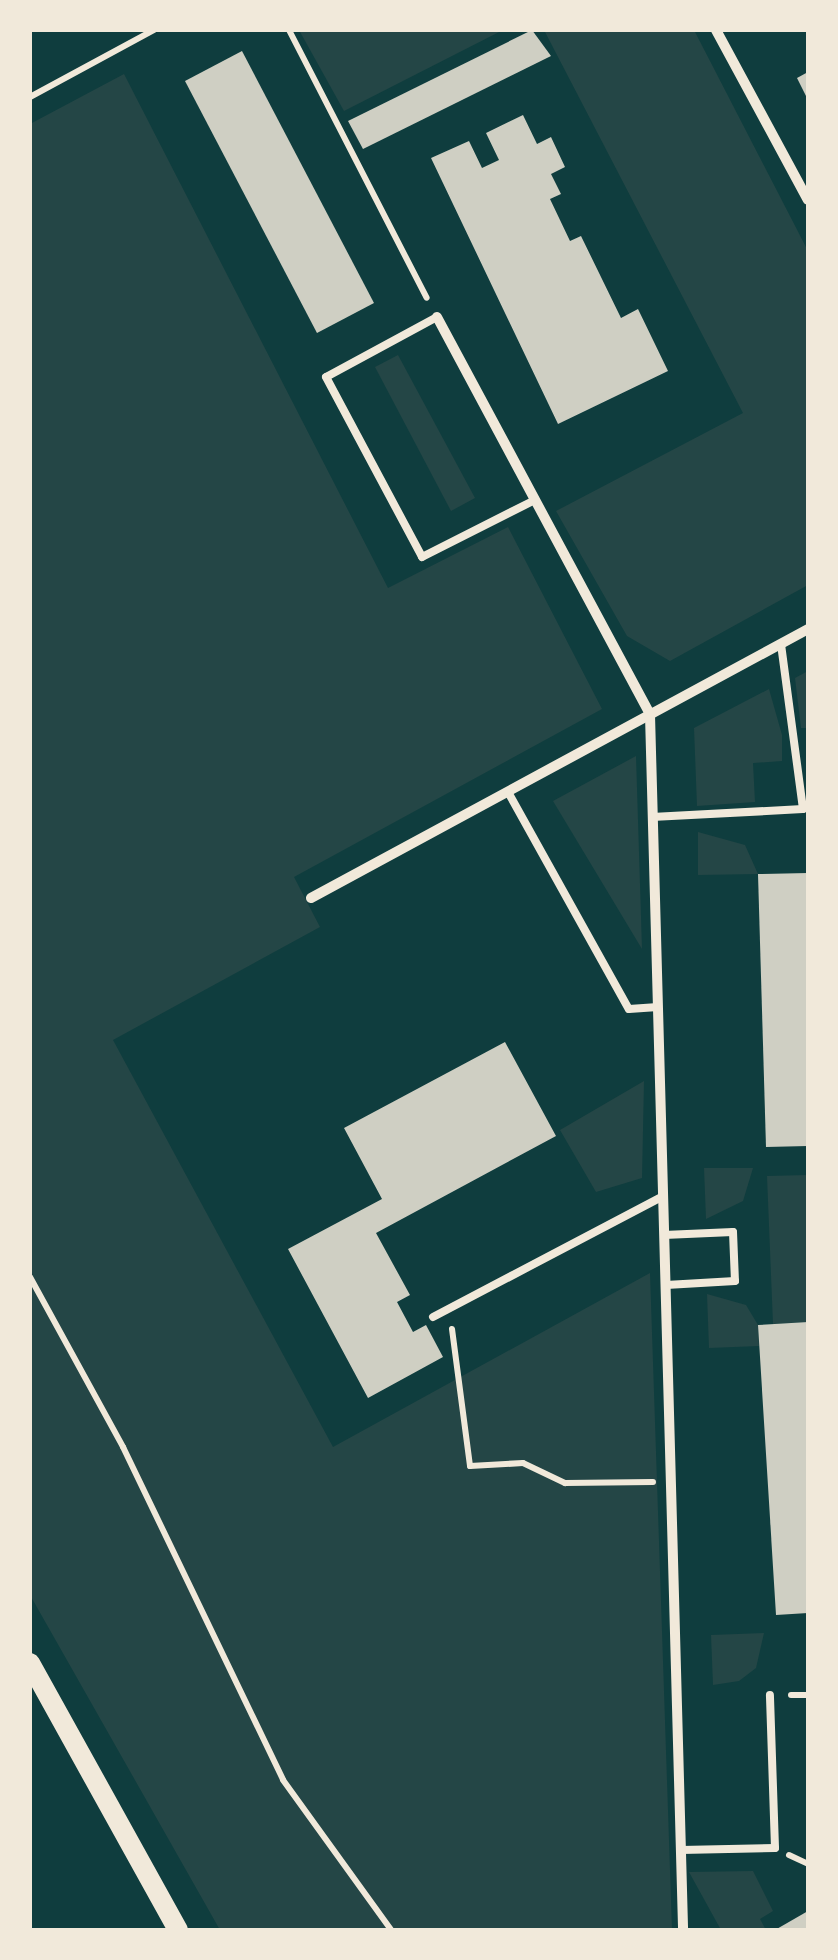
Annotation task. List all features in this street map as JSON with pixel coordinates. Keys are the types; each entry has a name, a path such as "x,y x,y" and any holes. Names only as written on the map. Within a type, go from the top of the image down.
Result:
{"main road":[{"path":"30,1663 178,1930"}],"street":[{"path":"716,30 808,200"},
{"path":"437,317 650,715 683,1930"},
{"path":"312,898 808,629"}],"lane":[{"path":"437,317 326,377 334,394 422,558 534,500"},
{"path":"652,817 803,808 781,644"},
{"path":"508,792 628,1010 658,1007"},
{"path":"433,1317 663,1196"},
{"path":"664,1235 734,1232 735,1281 666,1285"},
{"path":"681,1850 774,1848 770,1696"}],"path":[{"path":"30,97 154,30"},
{"path":"289,30 437,317"},
{"path":"30,1277 123,1446 283,1780 391,1930"},
{"path":"450,1308 470,1466 523,1464 564,1483 671,1481"}],"shaded area":[{"path":"299,30 503,30 344,111"},
{"path":"544,30 694,30 808,251 808,585 670,661 627,636 556,511 743,413"},
{"path":"124,74 388,588 508,527 602,709 294,877 320,927 113,1040 333,1447 650,1273 672,1930 220,1930 30,1595 30,124"},
{"path":"398,355 475,498 451,511 375,367"},
{"path":"808,671 808,728 801,728 795,678"},
{"path":"769,689 782,735 782,761 753,763 755,802 697,806 694,728"},
{"path":"636,756 642,949 553,801"},
{"path":"698,832 745,845 758,874 698,875"},
{"path":"644,1081 642,1178 596,1192 560,1130"},
{"path":"704,1168 753,1168 743,1201 706,1219"},
{"path":"808,1175 808,1322 773,1324 767,1176"},
{"path":"707,1294 746,1305 758,1325 759,1346 709,1348"},
{"path":"764,1633 756,1668 739,1681 713,1685 711,1635"},
{"path":"753,1871 773,1911 760,1919 766,1930 721,1930 689,1872"}],"building":[{"path":"532,30 551,56 363,149 348,121"},
{"path":"242,51 374,303 317,333 185,81"},
{"path":"808,72 808,100 797,78"},
{"path":"523,115 537,144 551,137 565,167 551,174 561,194 550,199 570,241 581,236 621,318 638,309 668,371 558,424 431,158 469,141 482,168 499,160 486,133"},
{"path":"808,873 808,1146 766,1147 758,874"},
{"path":"505,1042 556,1136 376,1233 410,1295 397,1302 413,1332 426,1325 443,1357 368,1398 288,1249 382,1199 344,1128"},
{"path":"808,1322 808,1613 776,1615 758,1325"},
{"path":"808,1911 808,1930 775,1930"}]}
